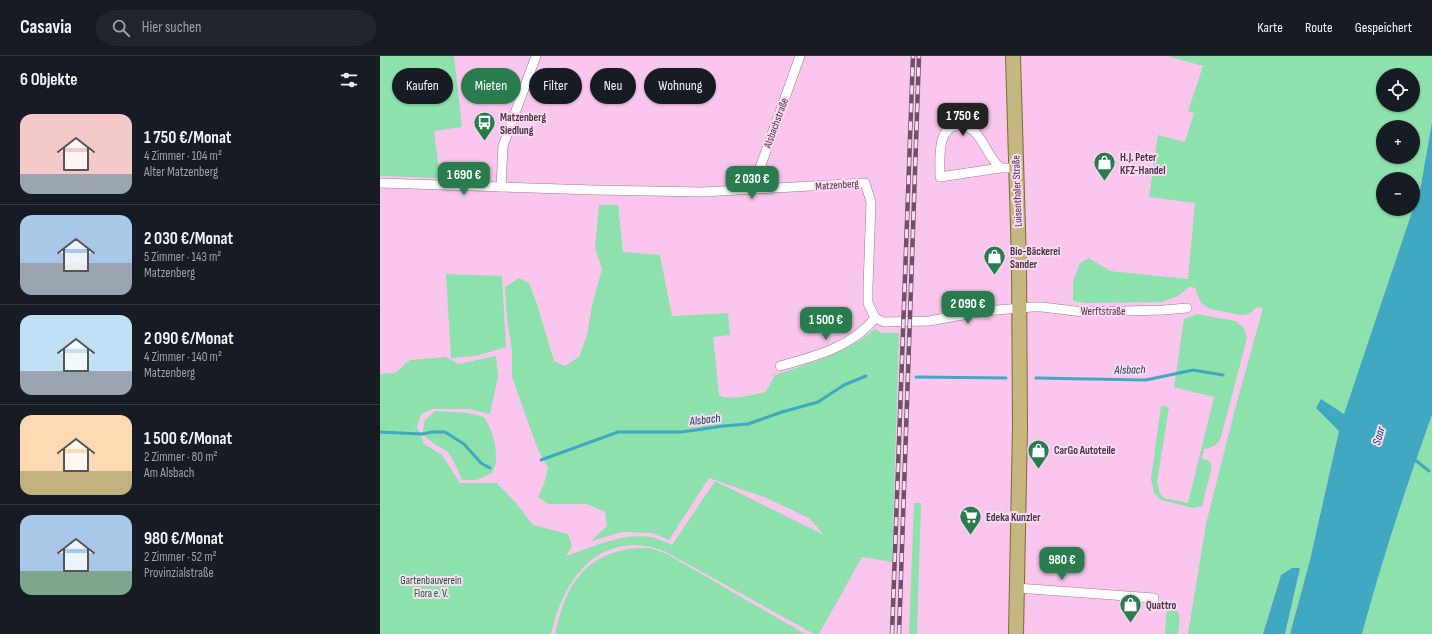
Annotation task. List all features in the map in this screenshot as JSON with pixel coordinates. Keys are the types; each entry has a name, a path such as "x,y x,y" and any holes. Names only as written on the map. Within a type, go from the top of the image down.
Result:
{"main road":[{"name":"Luisenthaler Straße","path":"1013,56 1018,225 1020,374 1016,634"}],"street":[{"path":"501,187 503,146 536,56"},
{"name":"Alsbachstraße","path":"752,190 800,56"},
{"path":"1000,168 992,160 977,135 969,127 958,126 950,128 944,135 941,148 940,177 1000,168 1016,168"},
{"name":"Matzenberg","path":"380,183 703,192 866,183 871,202 868,303 875,318"},
{"name":"Werftstraße","path":"1019,308 1042,307 1083,312 1187,308"},
{"path":"780,366 809,358 835,348 857,336 869,326 875,318 884,322 915,322 985,311 1019,308"},
{"path":"1017,588 1154,598"}],"green space":[{"path":"380,56 454,56 462,127 434,131 440,178 380,176"},
{"path":"1167,56 1432,56 1432,122 1420,188 1420,172 1376,172 1376,216 1411,216 1344,415 1321,400 1339,431 1310,560 1290,634 1285,634 1300,568 1281,575 1263,634 1188,634 1206,524 1235,409 1263,308 1257,307 1249,314 1241,315 1210,309 1201,303 1195,288 1189,287 1178,296 1161,302 1086,303 1073,301 1073,281 1080,263 1089,258 1110,271 1188,279 1195,203 1149,197 1158,135 1185,142 1194,113 1188,111 1203,66"},
{"name":"Gartenbauverein Flora e. V.","path":"599,205 618,205 623,252 660,255 672,316 728,313 730,335 713,337 719,395 729,398 736,398 766,392 775,375 825,358 859,341 875,329 882,333 899,333 892,562 862,557 819,634 814,634 666,552 648,546 636,545 618,547 604,552 582,569 573,580 566,593 551,634 380,634 380,374 395,373 410,360 446,357 458,364 496,356 498,376 490,414 470,409 432,409 421,414 417,427 424,444 442,455 460,483 497,483 515,502 533,525 568,534 572,546 566,556 621,538 643,536 655,538 672,545 715,481 824,535 809,518 764,497 709,478 669,540 652,533 622,532 591,541 607,526 605,512 587,504 548,504 538,497 544,484 548,468 538,450 512,377 512,351 507,319 505,287 519,278 529,283 537,304 554,361 565,366 579,357 587,335 592,306 602,269 595,248"},
{"path":"446,274 502,276 506,347 476,356 451,358"},
{"path":"1197,314 1235,321 1244,328 1247,338 1221,437 1214,446 1204,449 1202,459 1208,460 1212,466 1202,506 1193,508 1161,500 1154,493 1151,479 1161,406 1169,407 1157,482 1160,494 1164,498 1188,503 1214,397 1174,387 1184,319"},
{"path":"435,411 468,413 484,417 492,432 496,449 496,462 492,473 477,480 462,480 448,452 422,434 425,420"},
{"path":"1432,415 1432,634 1362,634 1395,524"},
{"path":"914,503 921,503 917,634 909,634"},
{"path":"637,548 650,548 667,554 805,634 555,634 565,601 571,587 580,575 590,565 603,557 619,551"},
{"path":"1167,605 1172,607 1178,613 1180,620 1178,634 1165,634"}],"water":[{"name":"Saar","path":"1432,122 1432,415 1395,524 1362,634 1290,634 1310,560 1339,431 1316,408 1321,399 1344,414 1411,216 1420,216 1421,185"},
{"path":"1292,568 1300,568 1285,634 1263,634 1281,575"}],"waterway":[{"name":"Alsbach","path":"1036,378 1146,380 1193,370 1223,375"},
{"name":"Alsbach","path":"541,460 618,432 682,432 748,424 782,412 818,402 844,385 866,376"},
{"name":"Alsbach","path":"916,377 1006,378"},
{"name":"Alsbach","path":"380,432 422,434 445,432 464,444 481,463 490,468"},
{"path":"1414,459 1429,471"}],"railway":[{"path":"892,634 913,56"},
{"path":"899,634 919,56"}],"place":[{"name":"Matzenberg Siedlung","path":"485,142"},
{"name":"H.J. Peter KFZ-Handel","path":"1104,182"},
{"name":"Bio-Bäckerei Sander","path":"995,276"},
{"name":"CarGo Autoteile","path":"1038,470"},
{"name":"Edeka Kunzler","path":"970,536"},
{"name":"Quattro","path":"1131,624"}]}
